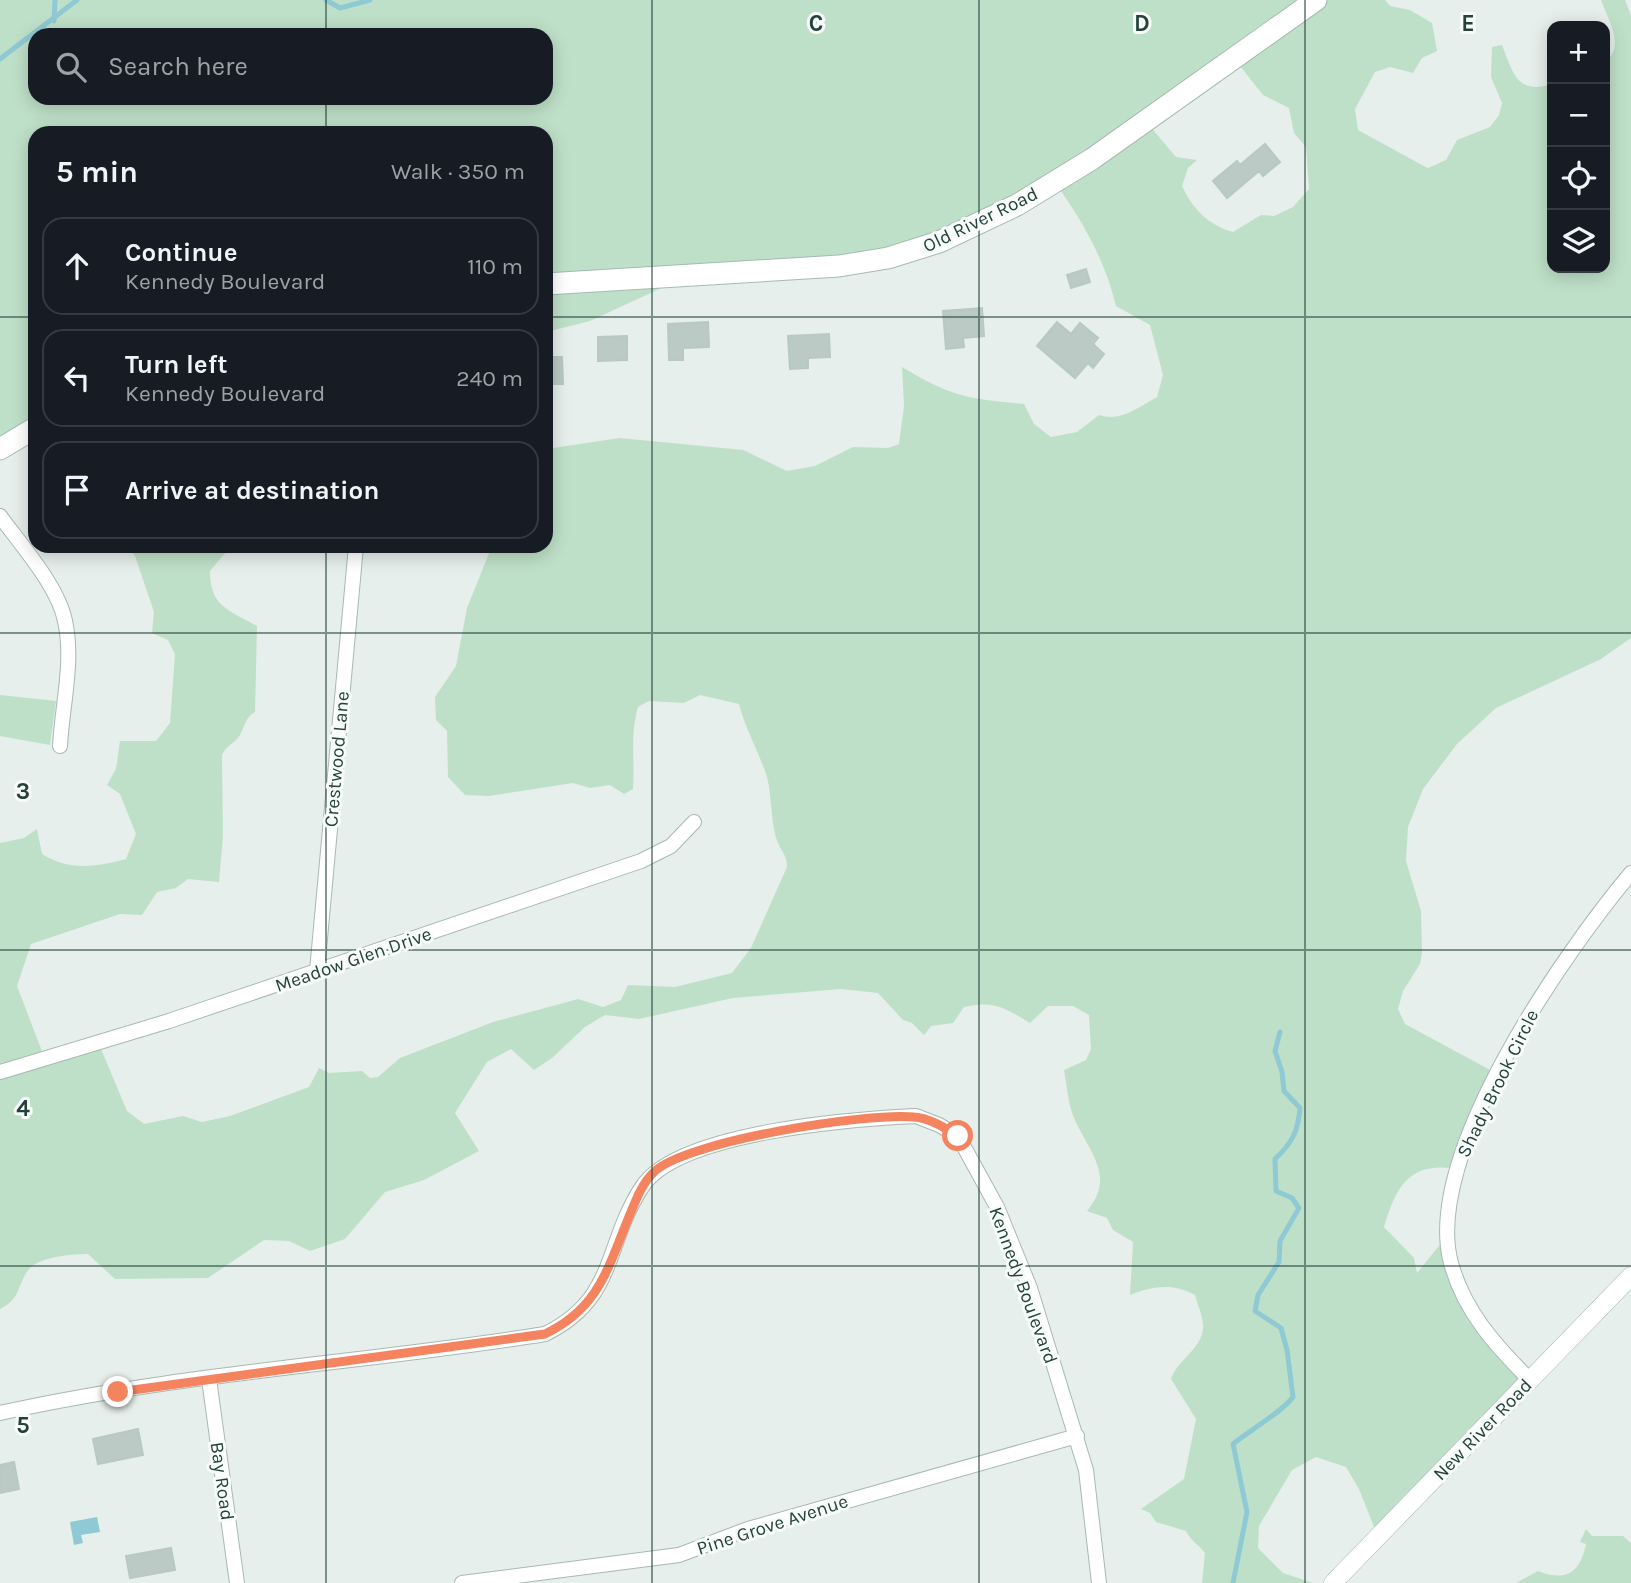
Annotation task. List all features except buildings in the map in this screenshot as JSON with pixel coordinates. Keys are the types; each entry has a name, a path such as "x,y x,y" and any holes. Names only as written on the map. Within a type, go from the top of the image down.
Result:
{"main road":[{"name":"Old River Road","path":"553,284 839,266 888,258 939,242 1017,205 1091,159 1316,0"},
{"path":"0,449 28,432"}],"street":[{"path":"0,516 57,598 65,620 68,646 60,746"},
{"name":"Crestwood Lane","path":"317,971 355,553"},
{"name":"Meadow Glen Drive","path":"0,1072 317,971 641,861 671,846 694,822"},
{"name":"Shady Brook Circle","path":"1530,1380 1490,1341 1461,1294 1450,1261 1447,1236 1451,1181 1470,1129 1538,1001 1604,905 1631,873"},
{"name":"Kennedy Boulevard","path":"0,1413 44,1403 209,1379 545,1334 580,1313 595,1296 641,1188 654,1171 670,1161 751,1135 916,1116 958,1136 997,1207 1030,1287 1086,1470 1099,1583"},
{"name":"New River Road","path":"1333,1583 1631,1276"},
{"name":"Bay Road","path":"209,1379 237,1583"},
{"name":"Pine Grove Avenue","path":"462,1583 679,1555 748,1529 1077,1436"}],"green space":[{"path":"0,0 1385,0 1390,6 1410,10 1432,23 1437,51 1422,58 1413,73 1390,67 1375,72 1355,109 1358,130 1428,168 1446,160 1457,140 1490,127 1499,115 1502,103 1491,77 1492,47 1502,45 1518,79 1531,86 1547,85 1547,273 1610,273 1610,57 1615,41 1601,0 1625,0 1631,16 1631,638 1601,659 1496,708 1457,744 1423,789 1408,827 1406,861 1421,911 1422,953 1420,964 1403,991 1398,1009 1405,1024 1492,1071 1451,1168 1424,1170 1405,1182 1393,1201 1384,1227 1414,1258 1417,1273 1447,1236 1462,1294 1530,1380 1376,1532 1359,1489 1346,1467 1316,1457 1292,1470 1259,1526 1258,1548 1283,1573 1313,1583 1202,1583 1205,1553 1186,1531 1156,1522 1150,1513 1141,1509 1184,1479 1196,1419 1171,1379 1198,1342 1203,1328 1202,1320 1195,1295 1187,1291 1162,1287 1130,1295 1133,1242 1113,1230 1107,1218 1087,1211 1095,1198 1100,1176 1093,1154 1072,1113 1064,1070 1086,1060 1091,1049 1089,1015 1073,1006 1048,1006 1030,1023 999,1007 974,1005 964,1007 953,1023 931,1026 924,1035 912,1023 903,1020 878,993 841,989 733,998 639,1019 605,1015 585,1027 552,1058 534,1070 511,1049 487,1062 455,1113 479,1151 424,1180 385,1192 345,1239 310,1251 289,1241 264,1240 208,1278 115,1279 88,1254 56,1257 29,1269 15,1296 0,1309 0,843 24,838 37,829 42,854 62,863 83,866 126,859 136,834 120,794 107,785 116,769 120,741 156,741 170,723 175,654 168,640 152,633 154,612 132,553 225,553 210,571 213,593 223,606 257,626 255,712 249,717 238,738 222,755 223,836 219,882 188,879 176,888 157,892 142,915 120,914 31,944 17,986 43,1054 99,1044 127,1111 144,1124 183,1116 202,1122 230,1116 309,1087 319,1068 329,1073 362,1071 370,1078 378,1077 400,1058 493,1022 578,999 603,1007 621,1000 628,985 675,987 732,973 751,948 787,867 776,836 767,777 739,704 700,695 684,703 649,701 638,707 633,737 633,789 624,794 610,785 590,788 573,783 489,796 465,795 448,777 447,731 436,720 435,697 456,666 467,608 489,553 553,553 553,448 620,438 743,450 787,471 815,466 853,447 888,448 899,444 904,406 902,367 934,385 961,395 1024,404 1034,424 1051,437 1077,432 1099,415 1115,417 1129,413 1157,397 1163,375 1150,325 1116,306 1106,273 1092,242 1056,184 1018,205 840,265 553,282 553,126 28,126 28,428 0,445","holes":["1236,61 1263,95 1289,108 1294,133 1306,147 1309,189 1293,207 1274,216 1261,215 1233,232 1202,215 1182,186 1188,168 1197,160 1176,157 1149,125"]},
{"path":"553,284 668,285 590,321 553,330"},
{"path":"0,695 56,701 50,745 0,736"},
{"path":"1586,1529 1592,1536 1623,1536 1631,1543 1631,1583 1516,1583 1538,1571 1556,1576 1576,1568 1586,1544 1580,1542"}],"water":[{"path":"97,1517 100,1532 81,1535 83,1543 74,1545 70,1522"}],"waterway":[{"path":"54,21 55,0"},
{"path":"40,28 77,0"},
{"path":"326,0 340,8 370,0"},
{"path":"0,59 28,38"},
{"path":"1233,1583 1247,1512 1233,1444 1274,1415 1293,1397 1287,1350 1281,1328 1255,1311 1258,1295 1279,1262 1280,1241 1299,1208 1292,1198 1276,1191 1275,1159 1293,1136 1300,1108 1284,1091 1282,1072 1275,1051 1280,1032"}],"route":[{"path":"118,1392 545,1334 563,1326 580,1313 595,1296 641,1188 654,1171 670,1161 751,1135 883,1118 916,1116 958,1136"}]}
